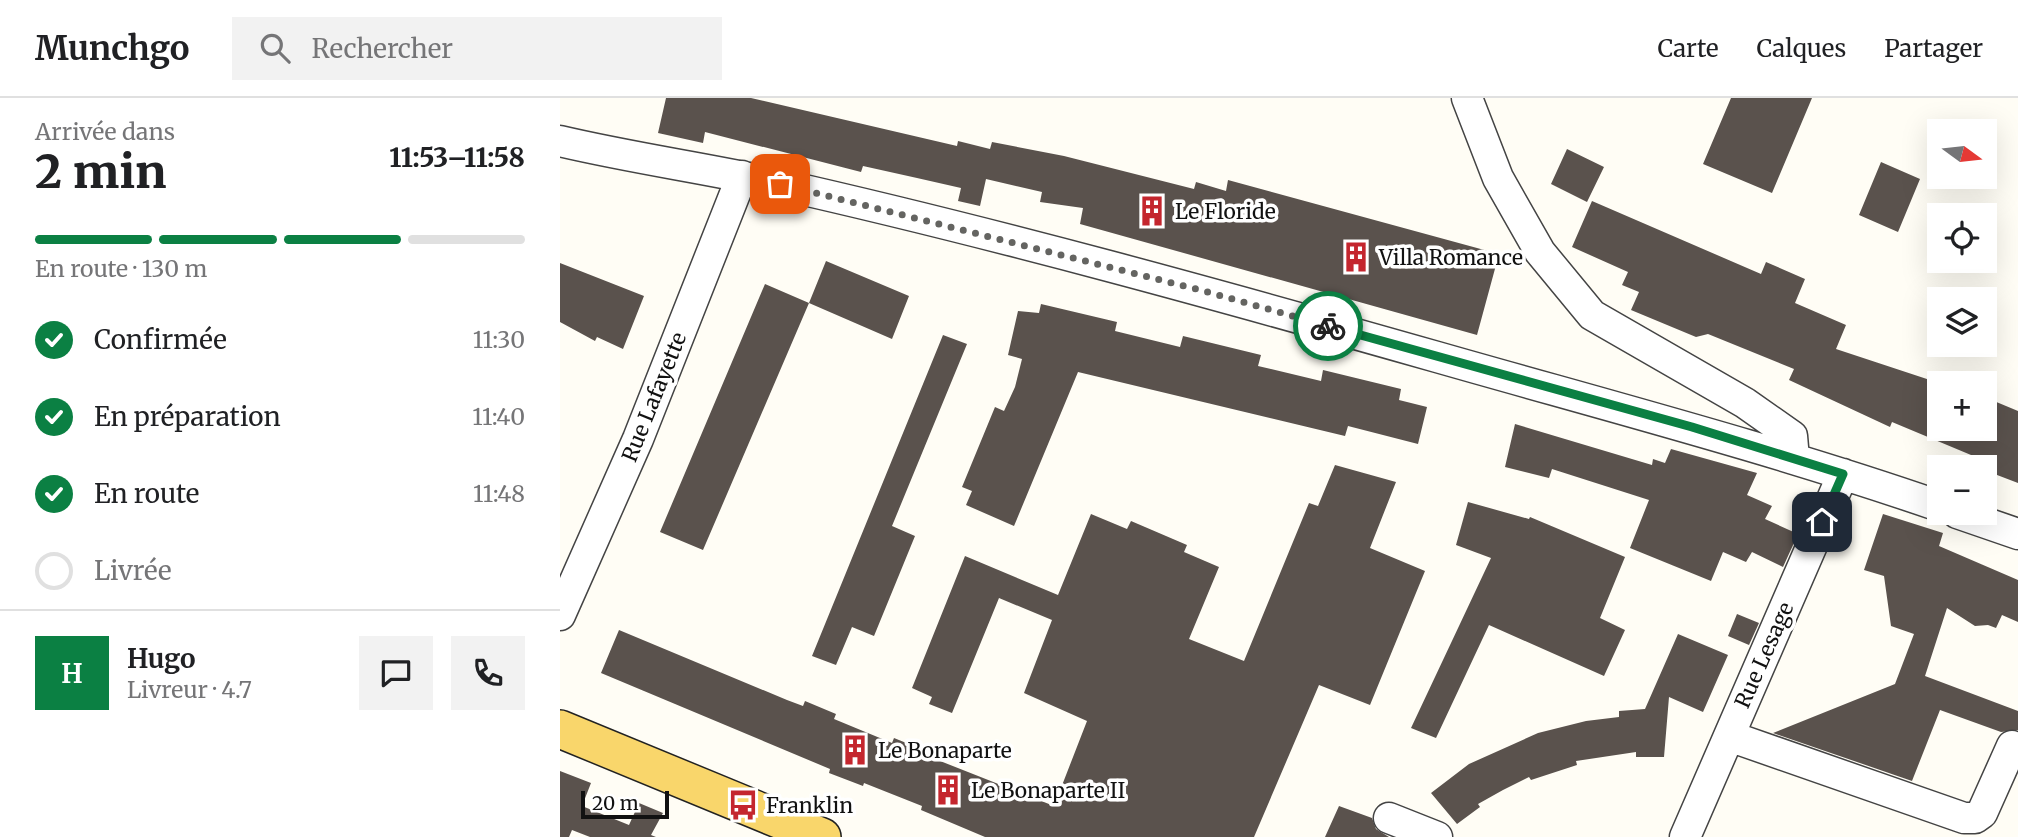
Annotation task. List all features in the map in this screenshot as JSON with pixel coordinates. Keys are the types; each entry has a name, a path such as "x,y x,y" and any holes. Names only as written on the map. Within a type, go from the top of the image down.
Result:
{"main road":[{"path":"560,729 822,837"}],"street":[{"path":"1467,98 1498,178 1540,252 1592,315 1688,373 1745,403 1792,436 1794,459"},
{"path":"560,141 645,161 742,176 1204,291 1692,427 1927,502"},
{"name":"Rue Lafayette","path":"560,615 638,439 742,176"},
{"path":"1688,373 1697,391 1692,427"},
{"name":"Rue Lesage","path":"1685,837 1843,474"},
{"path":"1992,525 2018,534"},
{"path":"1729,736 1964,818 1975,818 1982,813 2012,746"},
{"path":"1390,818 1437,837"}],"building":[{"path":"666,98 751,98 957,146 958,141 990,149 992,142 1064,156 1194,189 1196,182 1226,191 1228,180 1499,254 1477,335 1080,224 1083,208 1040,202 1042,192 986,179 980,206 958,201 961,188 917,178 863,166 861,172 705,132 703,143 658,133"},
{"path":"1731,98 1812,98 1772,193 1703,164"},
{"path":"1567,149 1604,167 1587,202 1551,184"},
{"path":"1881,162 1920,179 1898,232 1859,215"},
{"path":"1592,201 1761,274 1766,262 1805,279 1795,303 1846,325 1836,349 1927,379 1927,437 1892,422 1890,427 1789,380 1794,369 1708,334 1696,337 1631,310 1639,292 1622,285 1628,272 1572,247"},
{"path":"826,261 909,296 892,339 809,303"},
{"path":"560,263 644,296 623,349 597,337 595,341 560,322"},
{"path":"765,284 809,303 703,550 660,532"},
{"path":"1041,304 1117,322 1115,331 1180,347 1183,336 1261,355 1258,366 1321,381 1323,370 1401,389 1399,400 1427,407 1418,444 1348,426 1345,436 1078,372 1014,526 966,505 972,491 962,487 995,407 1004,411 1015,387 1022,359 1008,355 1018,311 1039,313"},
{"path":"943,335 967,344 892,526 915,536 874,636 852,627 836,665 812,656"},
{"path":"1997,402 2018,411 2018,483 1997,475 1997,455 1971,455 1937,441 1997,441"},
{"path":"1515,424 1652,465 1653,459 1665,463 1671,449 1757,473 1747,495 1772,506 1765,519 1798,534 1783,567 1752,552 1746,562 1723,552 1711,581 1630,548 1649,500 1552,469 1549,478 1505,467"},
{"path":"1335,465 1396,482 1370,548 1425,571 1370,705 1319,685 1254,837 985,837 921,810 922,806 864,783 863,786 829,773 830,769 601,673 619,630 787,700 803,706 805,701 836,714 834,719 892,743 894,738 931,753 930,757 1054,806 1087,721 1024,693 1052,620 999,598 952,713 929,704 932,697 912,688 965,556 1058,595 1091,514 1127,529 1131,521 1187,545 1184,552 1219,567 1189,639 1244,661 1309,503 1318,506"},
{"path":"1468,502 1529,519 1530,517 1625,557 1600,618 1625,630 1604,676 1489,625 1436,738 1411,728 1491,558 1456,545"},
{"path":"1883,514 1943,533 1939,546 2018,580 2018,622 2002,615 1996,628 1988,625 1975,626 1947,608 1925,676 2018,711 2018,730 2001,732 1940,710 1912,781 1773,733 1895,684 1914,634 1891,626 1884,576 1864,570"},
{"path":"1737,614 1759,623 1749,645 1728,636"},
{"path":"1678,634 1728,655 1703,712 1669,697 1664,757 1636,757 1636,752 1576,761 1577,765 1531,780 1529,777 1503,790 1478,804 1480,807 1457,824 1431,793 1469,764 1538,733 1586,721 1619,717 1619,711 1645,709"},
{"path":"560,771 591,783 582,806 629,825 639,803 663,813 651,835 656,837 590,837 572,830 569,837 560,837"},
{"path":"1339,806 1372,818 1376,829 1389,837 1325,837"}],"way so far":[{"path":"780,184 1204,291 1328,326"}],"place":[{"name":"Le Floride","path":"1152,211"},
{"name":"Villa Romance","path":"1356,257"},
{"name":"Le Bonaparte","path":"855,750"},
{"name":"Le Bonaparte II","path":"948,790"},
{"name":"Franklin","path":"743,805"}],"route":[{"path":"1328,326 1692,427 1843,474 1822,522"}]}
